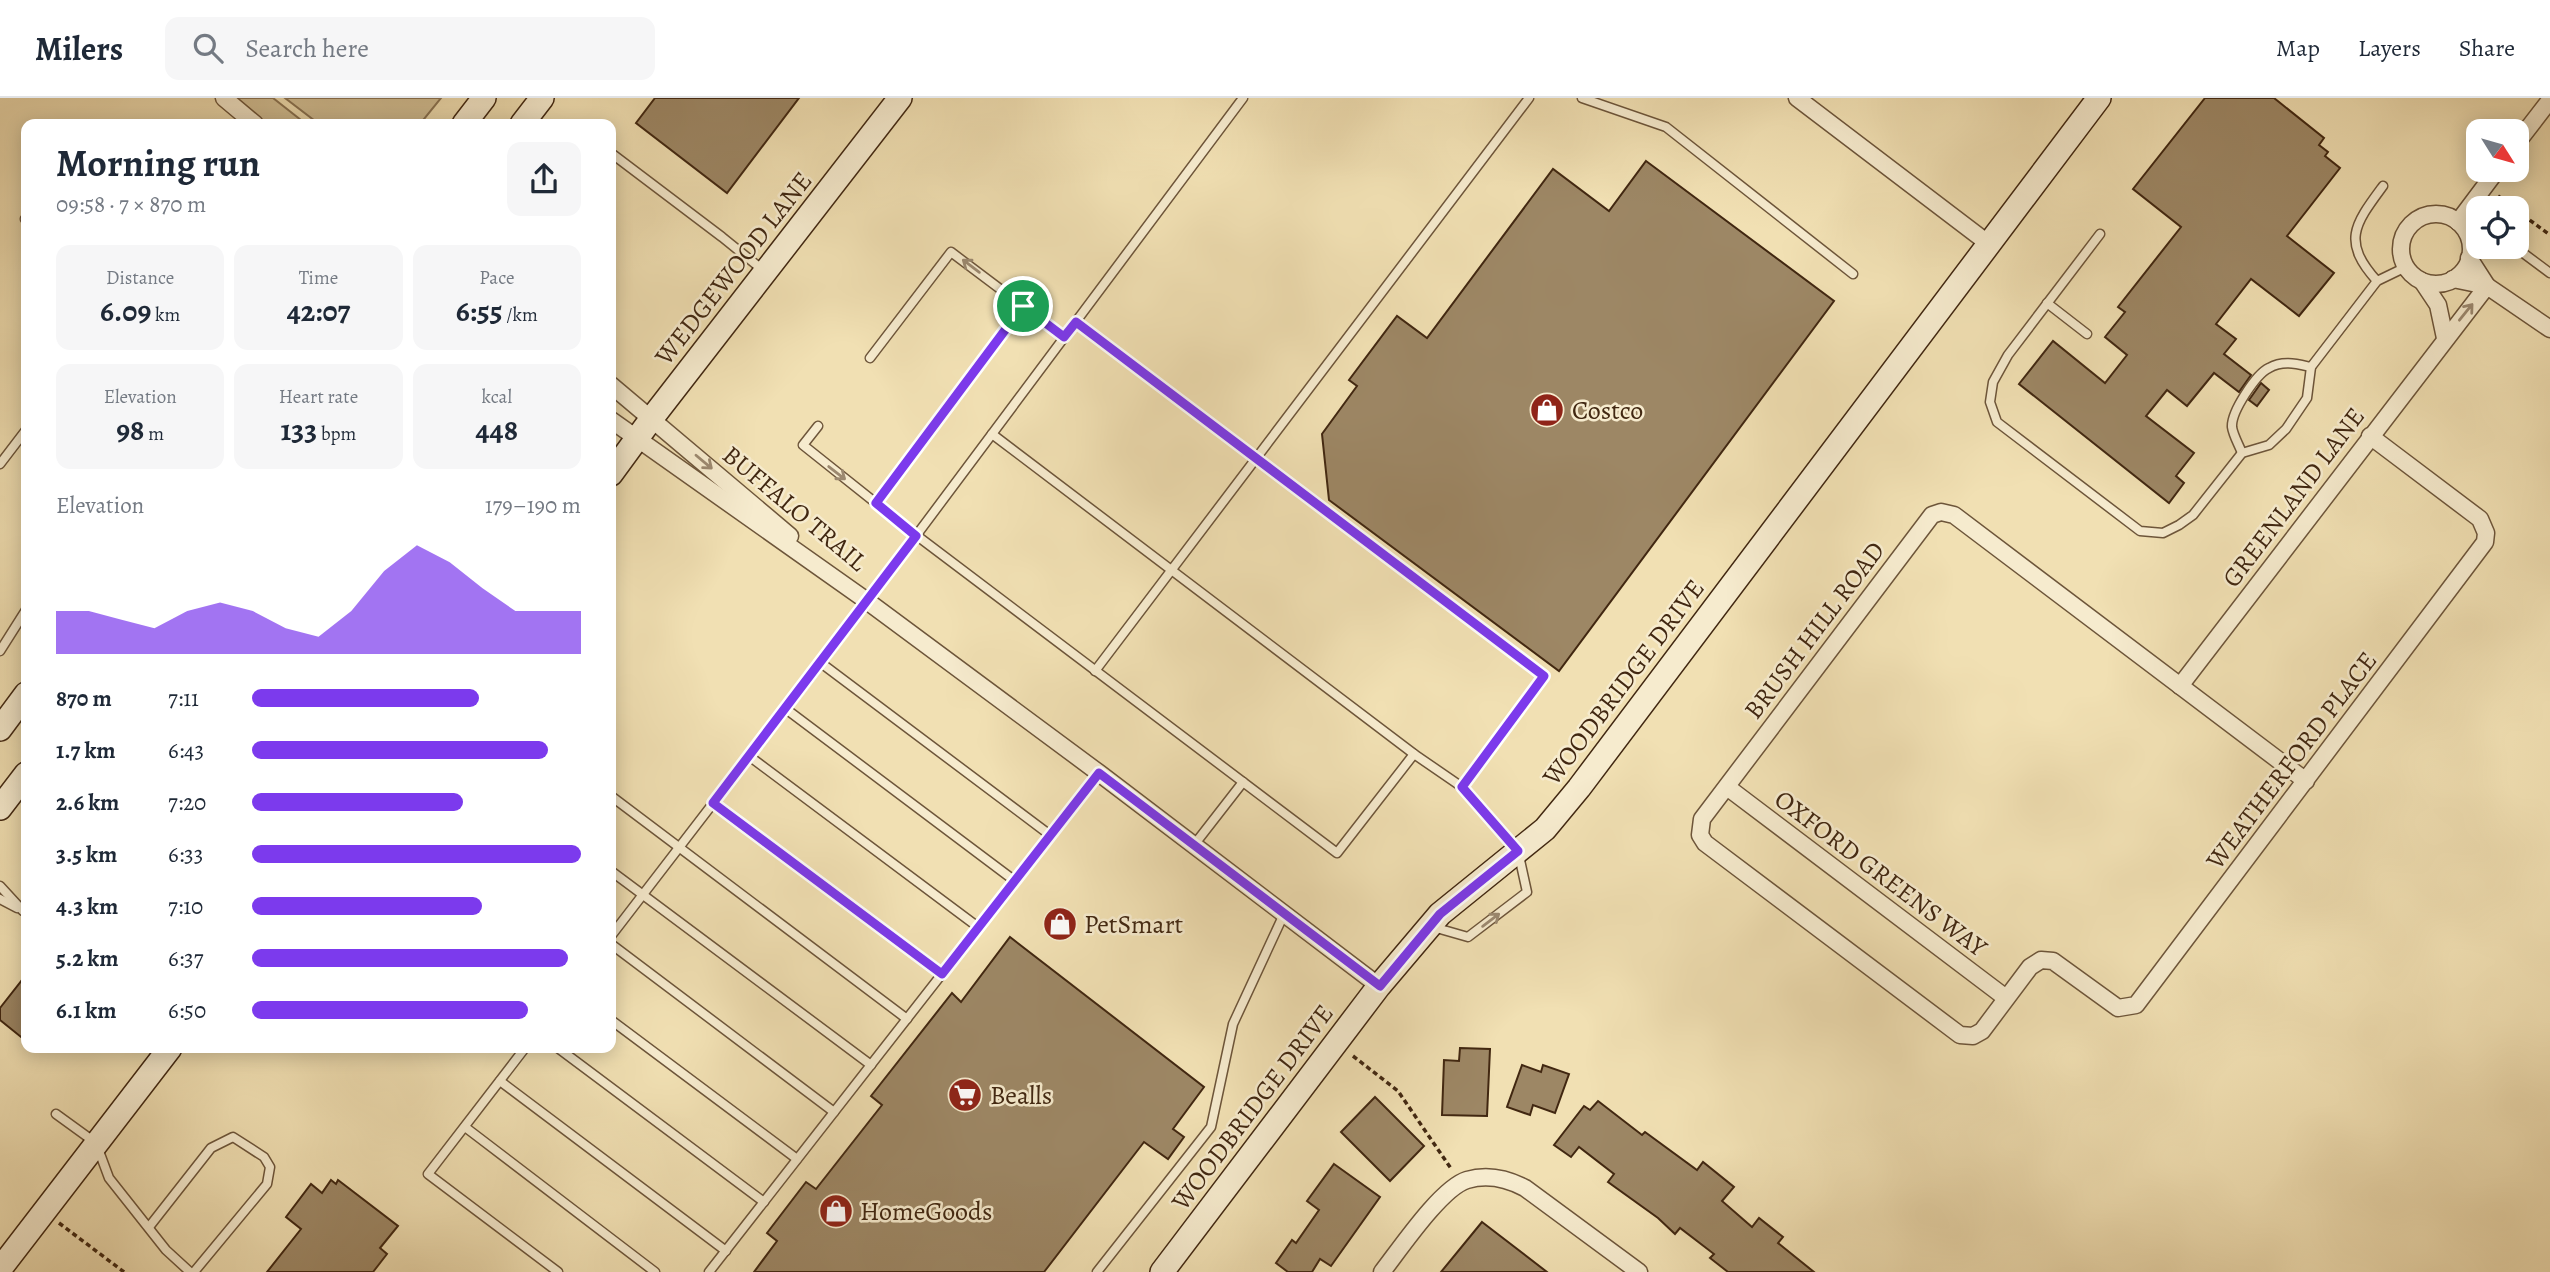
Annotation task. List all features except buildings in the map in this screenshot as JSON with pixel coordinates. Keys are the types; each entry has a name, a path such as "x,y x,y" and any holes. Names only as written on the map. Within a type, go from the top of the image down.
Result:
{"street":[{"path":"224,98 249,119"},
{"path":"468,119 484,98"},
{"path":"526,119 542,98"},
{"name":"WEDGEWOOD LANE","path":"616,467 900,98"},
{"path":"1797,98 1989,244"},
{"name":"WOODBRIDGE DRIVE","path":"1162,1272 1380,986 1440,914 1545,829 1579,788 2099,98"},
{"path":"2529,127 2550,100"},
{"path":"2458,222 2488,182"},
{"path":"2445,338 2438,306 2422,281 2406,267 2402,244 2413,223 2424,216 2435,214 2458,222 2466,234"},
{"path":"2422,281 2443,283 2453,279 2466,267 2469,259"},
{"path":"2470,259 2487,286"},
{"path":"2453,279 2487,286 2550,329"},
{"name":"GREENLAND LANE","path":"2180,685 2487,286"},
{"name":"BUFFALO TRAIL","path":"616,389 867,601"},
{"name":"BUFFALO TRAIL","path":"616,424 867,601"},
{"name":"WEATHERFORD PLACE","path":"2006,998 2033,964 2049,960 2114,1006 2122,1009 2136,1005 2485,542 2486,536 2480,519 2370,436"},
{"name":"BRUSH HILL ROAD","path":"2006,998 1978,1034 1970,1036 1957,1033 1719,854 1703,841 1699,828 1702,819 1932,515 1954,515 2306,780"},
{"path":"867,601 1380,986"},
{"path":"0,729 21,701"},
{"path":"0,808 21,781"},
{"name":"OXFORD GREENS WAY","path":"1727,787 2006,998"},
{"path":"7,1255 166,1053"},
{"path":"1382,1272 1427,1215 1451,1190 1476,1180 1507,1178 1525,1188 1639,1272"}],"lane":[{"path":"616,929 821,663 1243,98"},
{"path":"1095,671 1529,98"},
{"path":"1582,98 1666,127 1853,274"},
{"path":"616,157 765,272"},
{"path":"2377,281 2363,265 2355,245 2354,234 2359,219 2383,186"},
{"path":"2099,234 2008,355 1993,382 1990,402 1997,422 2140,531 2163,533 2193,515 2242,453 2269,445 2286,429 2307,398 2311,367 2377,281 2406,267"},
{"path":"870,358 951,252 1064,337"},
{"path":"2529,257 2550,273"},
{"path":"2047,303 2087,334"},
{"path":"876,503 1023,306"},
{"path":"1076,322 1544,676 1462,787"},
{"path":"2242,453 2232,427 2236,409 2249,389 2267,368 2288,362 2311,367"},
{"path":"818,426 803,445 916,536 1337,853 1414,754"},
{"path":"992,434 1414,754 1462,787 1518,851 1527,892 1468,937 1430,927"},
{"path":"0,464 21,437"},
{"path":"0,651 21,618"},
{"path":"821,663 1050,835"},
{"path":"786,709 1014,881"},
{"path":"749,756 978,928"},
{"path":"709,1272 1099,773"},
{"path":"1194,845 1243,782"},
{"path":"616,800 906,1019"},
{"path":"713,803 942,974"},
{"path":"616,875 871,1065"},
{"path":"0,886 21,909"},
{"path":"0,899 21,910"},
{"path":"1097,1272 1211,1127 1233,1024 1284,914"},
{"path":"616,948 834,1112"},
{"path":"616,1024 797,1159"},
{"path":"521,1053 428,1174 558,1272"},
{"path":"565,1053 764,1202"},
{"path":"500,1081 726,1251"},
{"path":"56,1114 96,1143 109,1178 166,1250 192,1272 268,1184 270,1167 264,1157 233,1137 211,1148 149,1227"},
{"path":"465,1127 655,1272"}],"path":[{"path":"2529,219 2550,234"},
{"path":"1335,1045 1381,1075 1398,1091 1461,1184"},
{"path":"44,1211 124,1272"}],"shaded area":[{"path":"224,98 273,98 300,119 251,119"},
{"path":"285,98 441,98 424,119 312,119"}],"place":[{"name":"Costco","path":"1547,410"},
{"name":"PetSmart","path":"1060,924"},
{"name":"Bealls","path":"965,1095"},
{"name":"HomeGoods","path":"836,1211"}],"route":[{"path":"1023,306 1064,337 1076,322 1544,676 1462,787 1518,851 1440,914 1380,986 1099,773 942,974 713,803 916,536 876,503 1023,306"}]}
